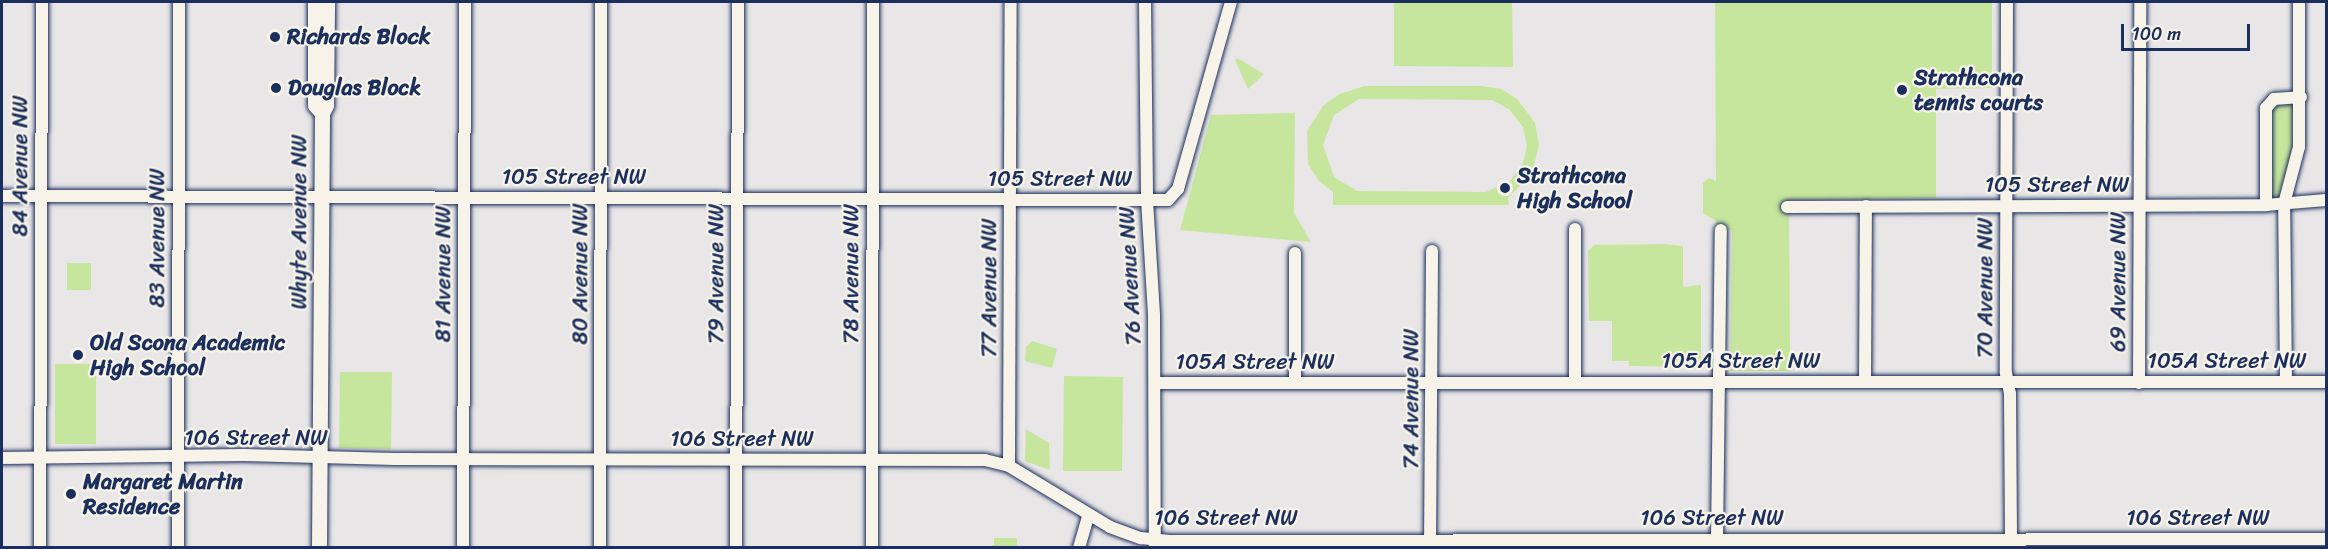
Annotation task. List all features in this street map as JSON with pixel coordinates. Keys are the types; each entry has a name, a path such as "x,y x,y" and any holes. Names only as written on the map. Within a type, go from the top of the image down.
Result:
{"main road":[{"name":"Whyte Avenue NW","path":"315,2 315,105 322,113"},
{"name":"Whyte Avenue NW","path":"320,548 322,113 326,105 327,2"}],"street":[{"name":"84 Avenue NW","path":"40,548 42,2"},
{"name":"83 Avenue NW","path":"178,548 179,2"},
{"name":"81 Avenue NW","path":"463,548 465,2"},
{"name":"80 Avenue NW","path":"600,548 601,2"},
{"name":"79 Avenue NW","path":"736,548 738,2"},
{"name":"78 Avenue NW","path":"872,548 873,2"},
{"name":"77 Avenue NW","path":"1009,466 1011,2"},
{"name":"76 Avenue NW","path":"1145,2 1146,200 1155,383 1155,544"},
{"name":"105 Street NW","path":"2,196 1168,200 1177,193 1231,2"},
{"name":"70 Avenue NW","path":"2007,2 2006,207 2011,539"},
{"name":"69 Avenue NW","path":"2139,383 2140,2"},
{"path":"2286,382 2284,204 2299,147 2301,97 2299,2"},
{"path":"2266,205 2266,108 2274,99 2301,97"},
{"name":"105 Street NW","path":"1787,207 2266,205 2326,200"},
{"path":"1865,382 1866,207"},
{"path":"1575,229 1575,382"},
{"path":"1717,539 1721,230"},
{"name":"74 Avenue NW","path":"1430,544 1432,251"},
{"path":"1295,253 1295,383"},
{"name":"105A Street NW","path":"1155,383 2326,382"},
{"name":"106 Street NW","path":"2,458 986,460 1009,466 1088,516 1155,544 1703,543 1717,539 1840,543 1977,543 2011,539 2113,543 2225,543 2326,539"},
{"path":"1079,548 1088,516"}],"green space":[{"path":"1394,2 1512,2 1513,67 1394,66"},
{"path":"1715,2 1992,2 1992,88 1936,89 1936,198 1789,200 1790,371 1730,371 1732,230 1716,230 1716,221 1703,213 1703,183 1709,178 1716,181"},
{"path":"1237,58 1264,74 1248,89 1235,60"},
{"path":"1365,86 1481,86 1501,89 1517,99 1535,123 1539,145 1532,173 1508,198 1509,205 1333,205 1333,192 1319,181 1308,164 1307,131 1323,106 1340,94","holes":["1359,99 1492,100 1509,109 1523,127 1527,146 1523,163 1510,181 1486,192 1357,191 1334,177 1323,145 1334,115"]},
{"path":"2291,103 2295,112 2292,158 2282,196 2276,199 2271,196 2272,107"},
{"path":"1295,113 1294,213 1311,242 1180,230 1211,115"},
{"path":"1594,245 1683,246 1683,287 1701,285 1701,359 1697,367 1629,366 1629,361 1612,361 1612,321 1589,321 1588,251"},
{"path":"67,263 91,263 91,290 67,290"},
{"path":"1032,341 1057,349 1052,368 1025,361 1026,347"},
{"path":"55,364 96,364 96,444 55,444"},
{"path":"340,372 392,372 391,449 339,448"},
{"path":"1064,376 1123,377 1122,471 1063,471"},
{"path":"1026,429 1049,443 1050,470 1025,461"},
{"path":"994,538 1017,538 1017,547 986,547 994,545"}],"place":[{"name":"Richards Block","path":"275,37"},
{"name":"Douglas Block","path":"276,88"},
{"name":"Strathcona tennis courts","path":"1902,90"},
{"name":"Strathcona High School","path":"1505,188"},
{"name":"Old Scona Academic High School","path":"78,355"},
{"name":"Margaret Martin Residence","path":"71,494"}]}
